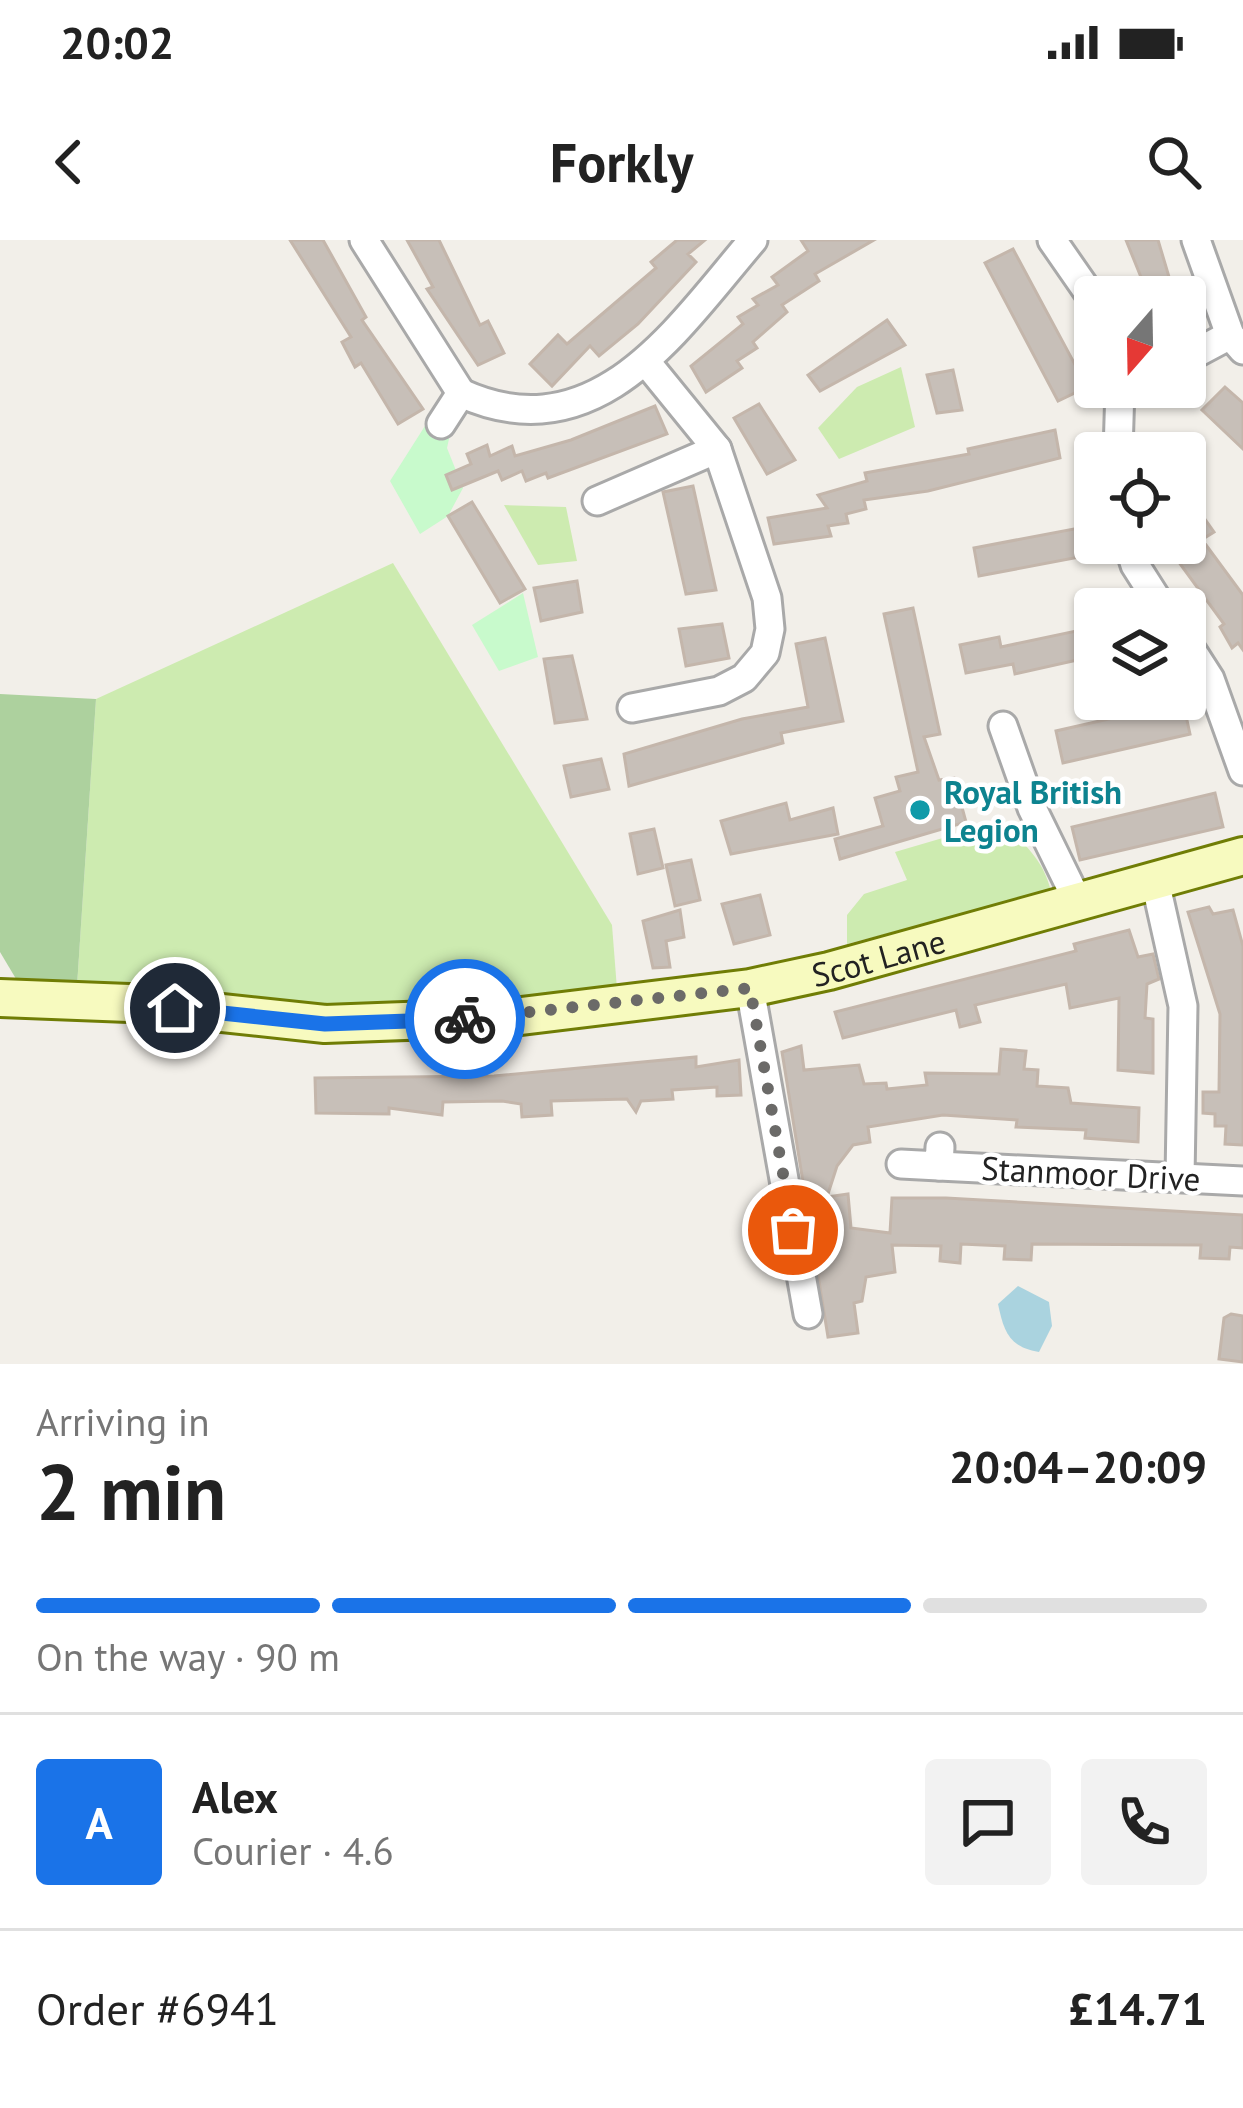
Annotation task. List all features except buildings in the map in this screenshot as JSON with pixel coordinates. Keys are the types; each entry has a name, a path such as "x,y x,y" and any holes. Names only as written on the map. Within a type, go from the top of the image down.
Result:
{"main road":[{"name":"Scot Lane","path":"0,998 129,1003 325,1024 513,1017 750,988 1243,856"}],"street":[{"path":"364,240 461,393 510,410 540,410 600,394 647,363 753,240"},
{"path":"1052,240 1077,276"},
{"path":"1199,241 1237,342 1206,352"},
{"path":"632,708 719,691 744,678 765,653 770,629 767,598 717,449 647,363"},
{"path":"441,424 461,393"},
{"path":"597,501 717,449"},
{"path":"1206,673 1243,771"},
{"path":"1003,726 1032,808 1078,902"},
{"path":"1155,881 1183,1006 1180,1177"},
{"path":"750,988 808,1313"},
{"name":"Stanmoor Drive","path":"901,1164 939,1156 1243,1181"}],"green space":[{"path":"901,367 915,427 839,459 818,428 857,387"},
{"path":"430,418 451,430 447,448 463,488 448,516 420,534 390,481"},
{"path":"504,505 566,507 577,561 538,565"},
{"path":"393,563 612,925 618,1002 313,1023 76,1001 96,699"},
{"path":"523,593 538,657 499,671 472,625"},
{"path":"0,694 96,699 76,1001 28,999 0,952"},
{"path":"1004,820 1038,861 1051,891 847,944 847,915 864,894 907,880 895,852"}],"water":[{"path":"1018,1286 1049,1302 1052,1326 1039,1352 1014,1342 1003,1323 998,1304"}],"way so far":[{"path":"465,1019 750,988 793,1230"}],"place":[{"name":"Royal British Legion","path":"920,810"}],"route":[{"path":"175,1008 325,1024 465,1019"}]}
